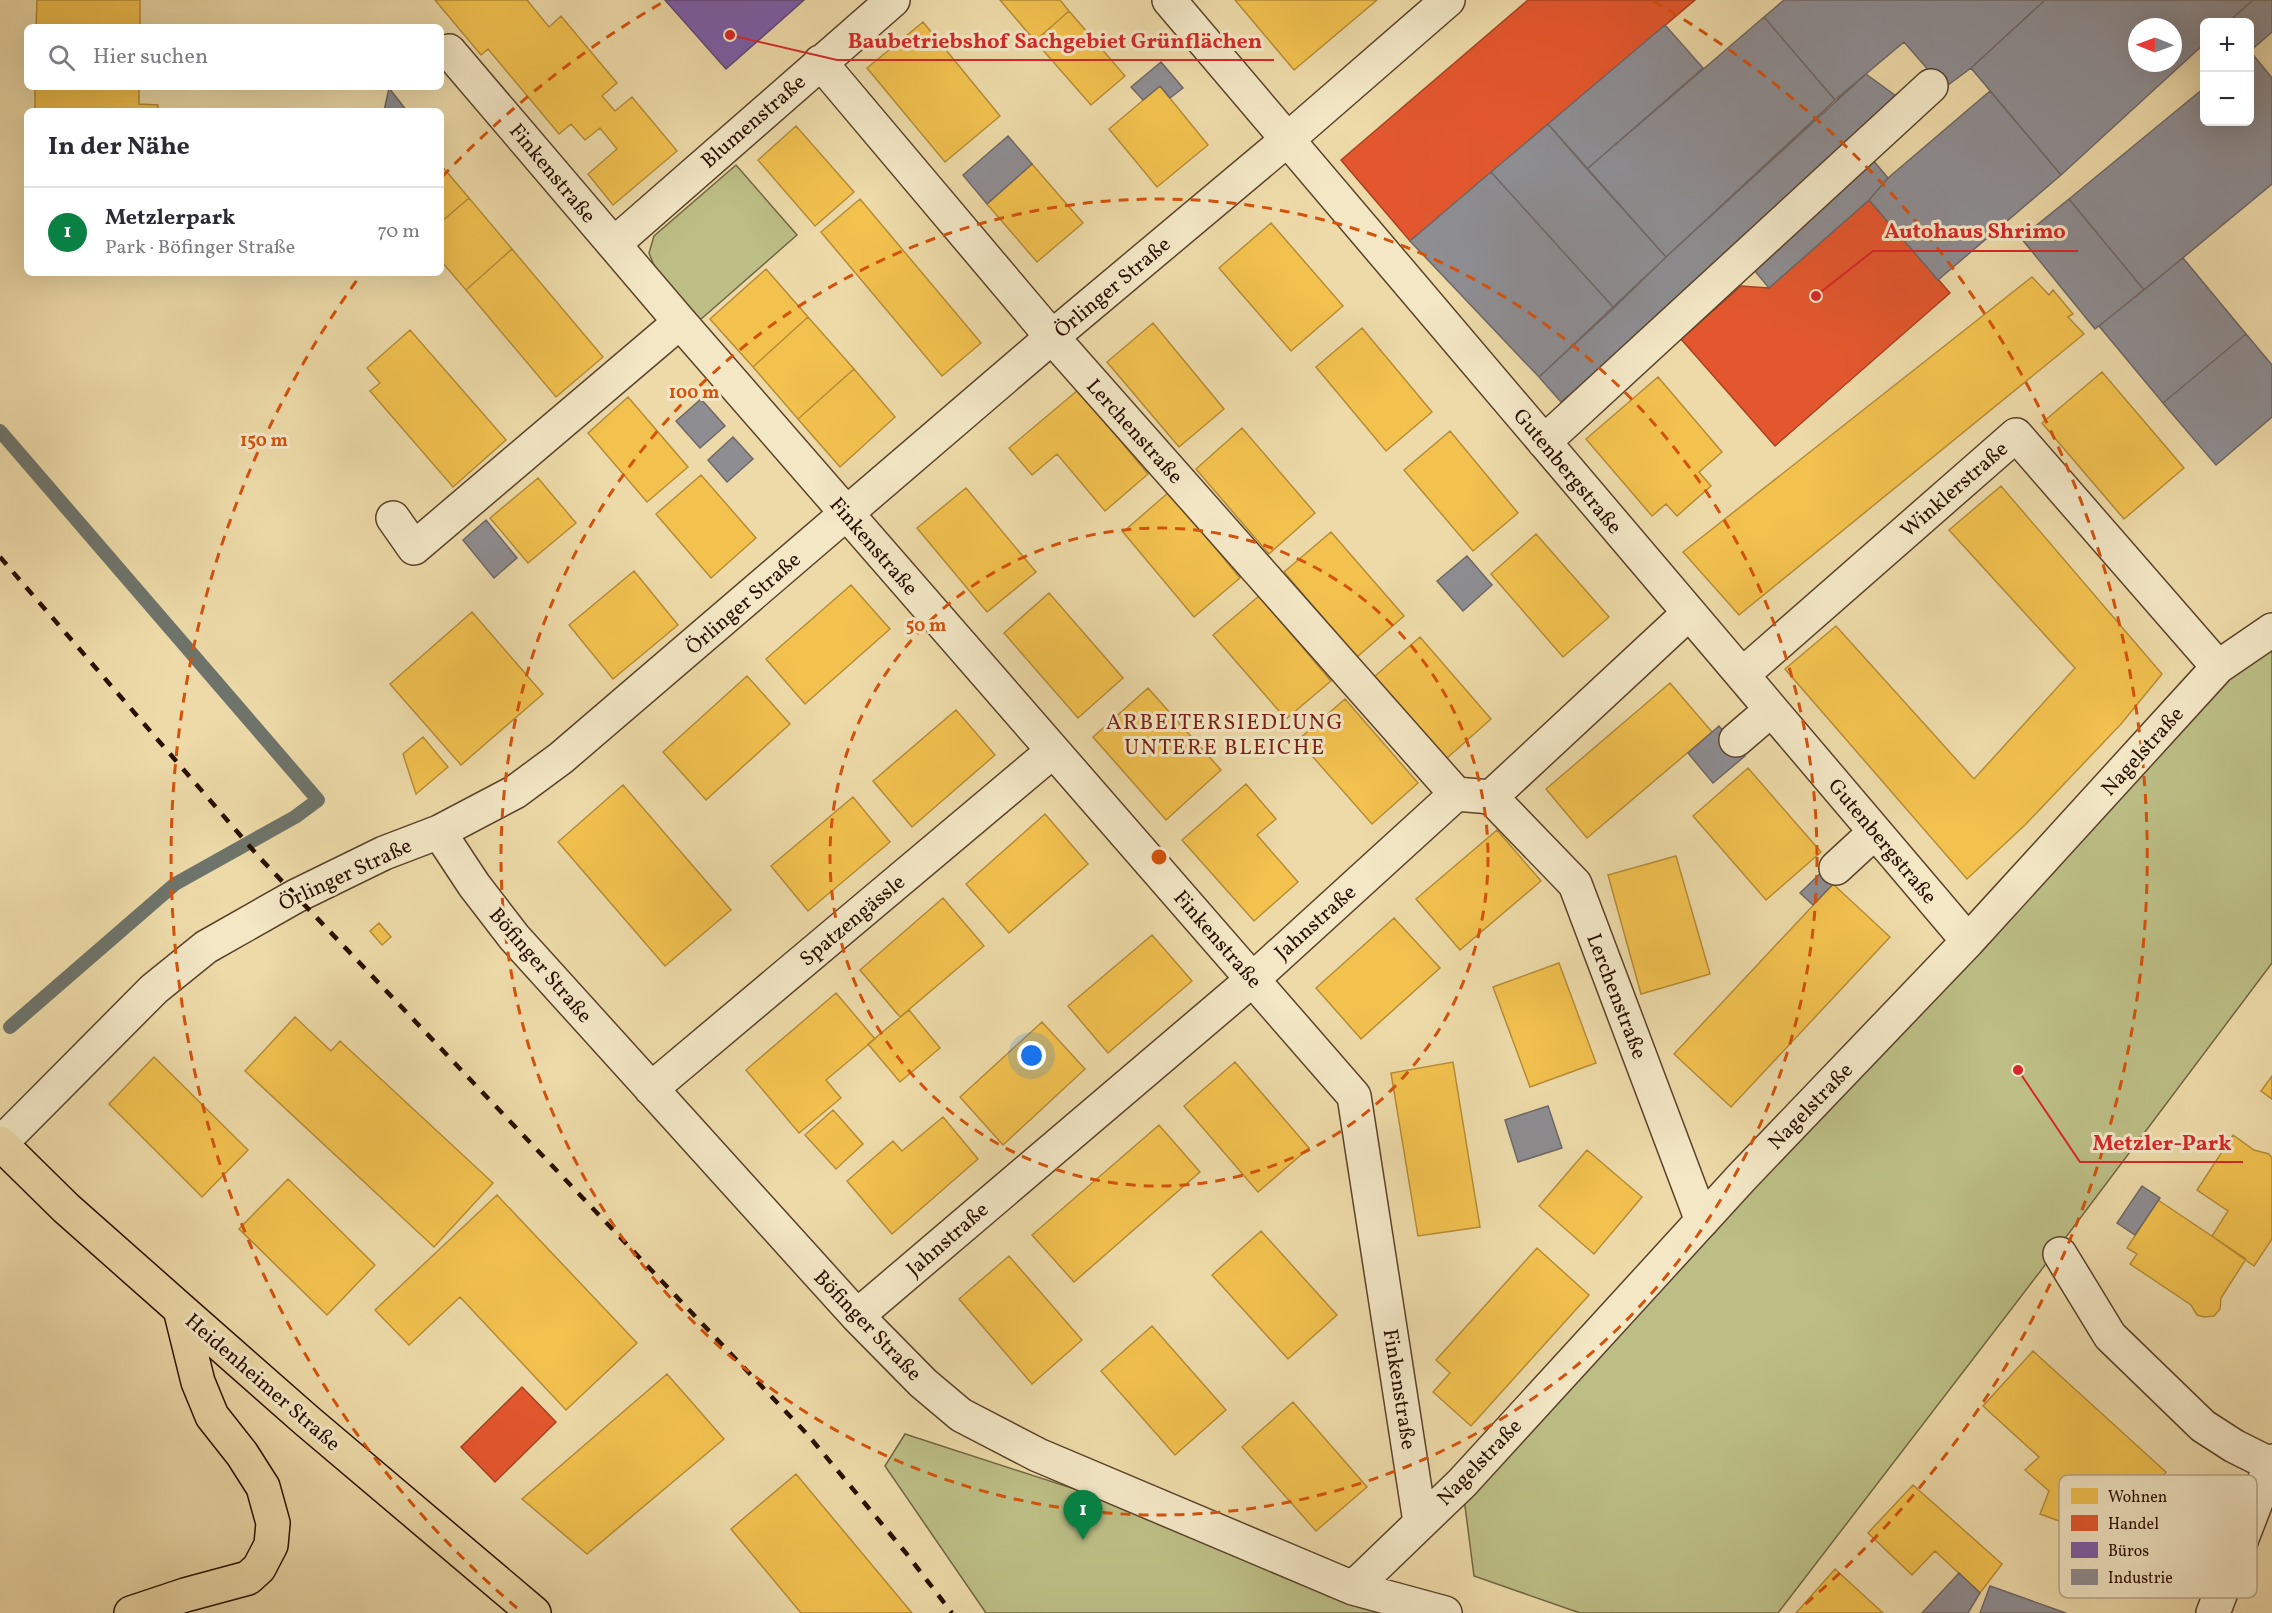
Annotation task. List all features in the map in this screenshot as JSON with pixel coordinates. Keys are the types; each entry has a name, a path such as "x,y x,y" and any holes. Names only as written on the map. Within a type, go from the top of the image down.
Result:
{"main road":[{"name":"Heidenheimer Straße","path":"0,1143 66,1208 306,1420 534,1613"},
{"path":"131,1613 248,1578 260,1568 271,1545 273,1523 263,1487 242,1454 212,1416 198,1382 180,1309"}],"street":[{"name":"Blumenstraße","path":"614,244 893,0"},
{"name":"Gutenbergstraße","path":"1169,0 1968,941"},
{"name":"Örlinger Straße","path":"0,1143 154,989 189,958 235,929 296,896 384,853 439,832 515,792 561,758 1448,0"},
{"name":"Finkenstraße","path":"449,51 846,514 1354,1096 1420,1522"},
{"name":"Lerchenstraße","path":"820,62 1052,337 1456,794"},
{"path":"1544,442 1931,86"},
{"path":"393,518 414,548 680,322"},
{"name":"Winklerstraße","path":"1742,675 2016,435 2218,667"},
{"path":"1456,794 1491,797 1689,613"},
{"name":"Nagelstraße","path":"1353,1588 1462,1483 1742,1177 1968,941 2218,667 2272,630"},
{"path":"1736,740 1771,710"},
{"name":"Spatzengässle","path":"651,1089 1053,751"},
{"name":"Jahnstraße","path":"857,1316 1252,978 1456,794"},
{"name":"Lerchenstraße","path":"1491,797 1575,884 1702,1221"},
{"name":"Böfinger Straße","path":"439,832 474,885 514,937 857,1316 922,1383 962,1415 1038,1455 1353,1588 1445,1613"},
{"path":"1836,868 1875,832"},
{"path":"2060,1254 2110,1336 2203,1426 2234,1446 2272,1464 2257,1502"},
{"path":"2213,1613 2219,1598"}],"green space":[{"path":"736,165 797,235 700,320 655,268 649,253 654,236"},
{"path":"2272,630 2272,963 2039,1273 1778,1613 1580,1613 1474,1576 1462,1483"},
{"path":"905,1434 1456,1613 986,1613 885,1466"}],"building: Wohnen":[{"path":"37,0 140,0 140,24 36,24"},
{"path":"435,0 527,0 549,27 561,16 617,83 602,96 615,111 632,97 677,151 613,205 588,174 617,149 600,128 585,140 571,124 559,134 488,49 481,55"},
{"path":"1000,0 1060,0 1069,11 1035,41"},
{"path":"1235,0 1377,0 1294,70"},
{"path":"1069,11 1125,76 1091,105 1035,41"},
{"path":"923,22 1000,116 945,162 867,68"},
{"path":"1160,86 1208,145 1157,187 1109,129"},
{"path":"35,90 139,90 139,104 158,105 158,108 35,108"},
{"path":"796,126 854,192 815,226 758,160"},
{"path":"1032,164 1083,223 1037,262 987,204"},
{"path":"444,169 469,198 444,219"},
{"path":"469,198 512,249 466,290 444,264 444,219"},
{"path":"860,199 981,343 942,376 821,232"},
{"path":"1271,223 1343,306 1291,351 1219,268"},
{"path":"512,249 603,357 556,397 466,290"},
{"path":"766,269 808,317 753,367 710,319"},
{"path":"2032,277 2049,295 2053,290 2073,314 2068,317 2084,334 1739,615 1683,552"},
{"path":"808,317 854,369 798,419 753,367"},
{"path":"1153,323 1224,409 1179,447 1107,362"},
{"path":"1362,328 1432,412 1386,451 1316,367"},
{"path":"410,330 506,440 453,487 370,391 380,383 367,368"},
{"path":"854,369 895,417 840,467 798,419"},
{"path":"2102,372 2184,468 2124,519 2042,423"},
{"path":"1658,377 1722,452 1699,472 1711,486 1677,516 1666,504 1652,516 1586,439"},
{"path":"1078,390 1148,474 1105,511 1057,454 1032,475 1009,448"},
{"path":"628,397 688,467 647,502 588,433"},
{"path":"1242,428 1315,513 1269,554 1196,469"},
{"path":"1450,431 1518,513 1473,551 1404,470"},
{"path":"701,475 756,538 711,578 656,514"},
{"path":"538,478 576,523 528,563 490,518"},
{"path":"2001,486 2162,674 2121,724 2025,825 1967,879 1785,669 1836,626 1974,779 2075,668 1949,530"},
{"path":"966,488 1036,572 987,612 917,528"},
{"path":"1169,492 1240,578 1194,617 1123,532"},
{"path":"1331,532 1404,616 1357,657 1284,572"},
{"path":"1536,534 1609,617 1563,657 1491,574"},
{"path":"634,571 678,625 613,679 569,625"},
{"path":"851,585 890,629 805,704 766,659"},
{"path":"1049,593 1123,678 1078,718 1004,633"},
{"path":"1259,596 1331,681 1286,719 1213,635"},
{"path":"472,612 543,694 461,765 390,684"},
{"path":"1420,637 1491,719 1446,759 1374,677"},
{"path":"747,676 790,724 706,800 663,752"},
{"path":"1670,683 1712,732 1587,838 1546,789"},
{"path":"1148,688 1221,770 1166,820 1093,737"},
{"path":"1345,699 1418,783 1372,824 1298,740"},
{"path":"956,710 995,755 912,827 873,781"},
{"path":"423,737 448,767 416,794 403,754"},
{"path":"1748,768 1821,852 1766,900 1693,816"},
{"path":"1246,784 1276,819 1257,835 1298,882 1254,921 1182,840"},
{"path":"623,785 731,910 665,966 558,842"},
{"path":"853,797 890,842 808,911 771,866"},
{"path":"1045,814 1088,864 1009,933 966,884"},
{"path":"1497,830 1541,881 1460,950 1416,899"},
{"path":"1676,856 1710,974 1641,994 1608,875"},
{"path":"1833,884 1890,937 1731,1107 1674,1054"},
{"path":"943,898 984,946 900,1017 860,970"},
{"path":"1394,918 1440,968 1361,1039 1316,988"},
{"path":"379,923 391,937 382,945 370,931"},
{"path":"1152,935 1192,981 1108,1053 1068,1006"},
{"path":"1559,963 1596,1063 1530,1087 1493,987"},
{"path":"836,993 875,1039 826,1080 841,1098 799,1133 746,1070"},
{"path":"909,1010 940,1048 900,1082 868,1044"},
{"path":"295,1017 331,1051 340,1041 493,1183 434,1247 245,1071"},
{"path":"1042,1022 1085,1069 1003,1145 960,1097"},
{"path":"154,1057 248,1150 202,1197 109,1104"},
{"path":"1235,1062 1309,1148 1258,1192 1184,1106"},
{"path":"1453,1062 1480,1227 1418,1236 1391,1073"},
{"path":"2272,1076 2272,1099 2261,1091"},
{"path":"833,1110 863,1144 836,1169 805,1135"},
{"path":"943,1117 978,1159 892,1234 847,1181 893,1141 902,1151"},
{"path":"1159,1125 1200,1172 1074,1282 1032,1235"},
{"path":"2233,1135 2254,1150 2269,1154 2272,1158 2272,1239 2254,1266 2212,1236 2228,1211 2197,1190"},
{"path":"1587,1150 1642,1197 1594,1254 1539,1206"},
{"path":"288,1179 375,1265 327,1315 239,1229"},
{"path":"497,1195 637,1343 566,1410 460,1297 409,1345 375,1310"},
{"path":"2158,1200 2246,1259 2221,1298 2220,1309 2214,1316 2197,1315 2191,1305 2130,1264 2137,1254 2127,1248"},
{"path":"1261,1231 1337,1315 1288,1359 1212,1275"},
{"path":"1537,1248 1589,1295 1471,1426 1433,1392 1450,1373 1436,1360"},
{"path":"1009,1256 1082,1340 1032,1384 959,1299"},
{"path":"1152,1326 1226,1410 1175,1455 1101,1371"},
{"path":"2033,1351 2166,1472 2164,1475 2059,1475 2059,1521 2040,1514 2049,1491 2025,1470 2039,1457 1983,1406"},
{"path":"667,1374 724,1439 587,1554 522,1499"},
{"path":"1293,1402 1367,1487 1316,1531 1242,1447"},
{"path":"796,1474 912,1613 801,1613 731,1529"},
{"path":"1913,1485 2002,1564 1980,1593 1935,1551 1912,1575 1868,1533"},
{"path":"1835,1569 1883,1613 1796,1613"}],"building: Handel":[{"path":"1528,0 1695,0 1410,241 1341,160"},
{"path":"1869,200 1950,293 1775,446 1681,339 1741,286 1769,288"},
{"path":"522,1387 556,1422 495,1482 461,1447"}],"building: Büros":[{"path":"665,0 804,0 726,69"}],"building: Industrie":[{"path":"1784,0 2045,0 1971,68 1944,88 1904,42 1835,100 1764,17"},
{"path":"2045,0 2253,0 2233,18 2200,18 2200,48 2182,64 2182,18 2128,18 2128,72 2173,72 2061,175 1971,68"},
{"path":"2253,0 2272,0 2272,32 2254,48 2254,18 2233,18"},
{"path":"1764,17 1835,100 1666,257 1587,169"},
{"path":"1665,25 1703,68 1587,169 1548,124"},
{"path":"2254,56 2272,78 2272,184 2144,290 2069,199 2200,91 2200,126 2254,126"},
{"path":"1161,62 1183,88 1170,98 1160,86 1143,100 1131,87"},
{"path":"1866,74 1907,104 1561,402 1539,377"},
{"path":"389,90 391,90 405,108 385,108"},
{"path":"1990,91 2061,175 1938,280 1869,200 1888,178"},
{"path":"1548,124 1666,257 1614,308 1491,172"},
{"path":"1008,136 1032,164 987,204 963,175"},
{"path":"1867,153 1888,178 1869,200 1769,288 1745,259"},
{"path":"1491,172 1614,308 1539,377 1410,241"},
{"path":"2069,199 2144,290 2095,329 2021,238"},
{"path":"2183,258 2246,334 2163,403 2099,326"},
{"path":"2246,334 2272,365 2272,417 2216,465 2163,403"},
{"path":"701,399 725,426 700,448 676,421"},
{"path":"733,437 753,459 727,482 708,460"},
{"path":"486,520 517,558 494,578 463,540"},
{"path":"1467,556 1492,585 1463,611 1437,581"},
{"path":"1719,726 1745,756 1713,783 1688,753"},
{"path":"1829,865 1840,877 1813,905 1800,893"},
{"path":"1548,1106 1562,1148 1518,1162 1505,1120"},
{"path":"2142,1186 2160,1198 2135,1235 2117,1223"},
{"path":"1959,1573 1980,1593 1968,1613 1922,1613"},
{"path":"1990,1586 2066,1613 1980,1613"}],"waterway":[{"path":"0,431 318,800 295,817 175,884 10,1027"}],"railway":[{"path":"0,557 259,857 808,1435 906,1553 952,1613"}],"place":[{"name":"Baubetriebshof Sachgebiet Grünflächen","path":"730,35"},
{"name":"Autohaus Shrimo","path":"1816,296"},
{"name":"Metzler-Park","path":"2018,1070"},
{"name":"Metzlerpark","path":"1083,1540"}],"district":[{"name":"ARBEITERSIEDLUNG UNTERE BLEICHE","path":"1225,734"}]}
